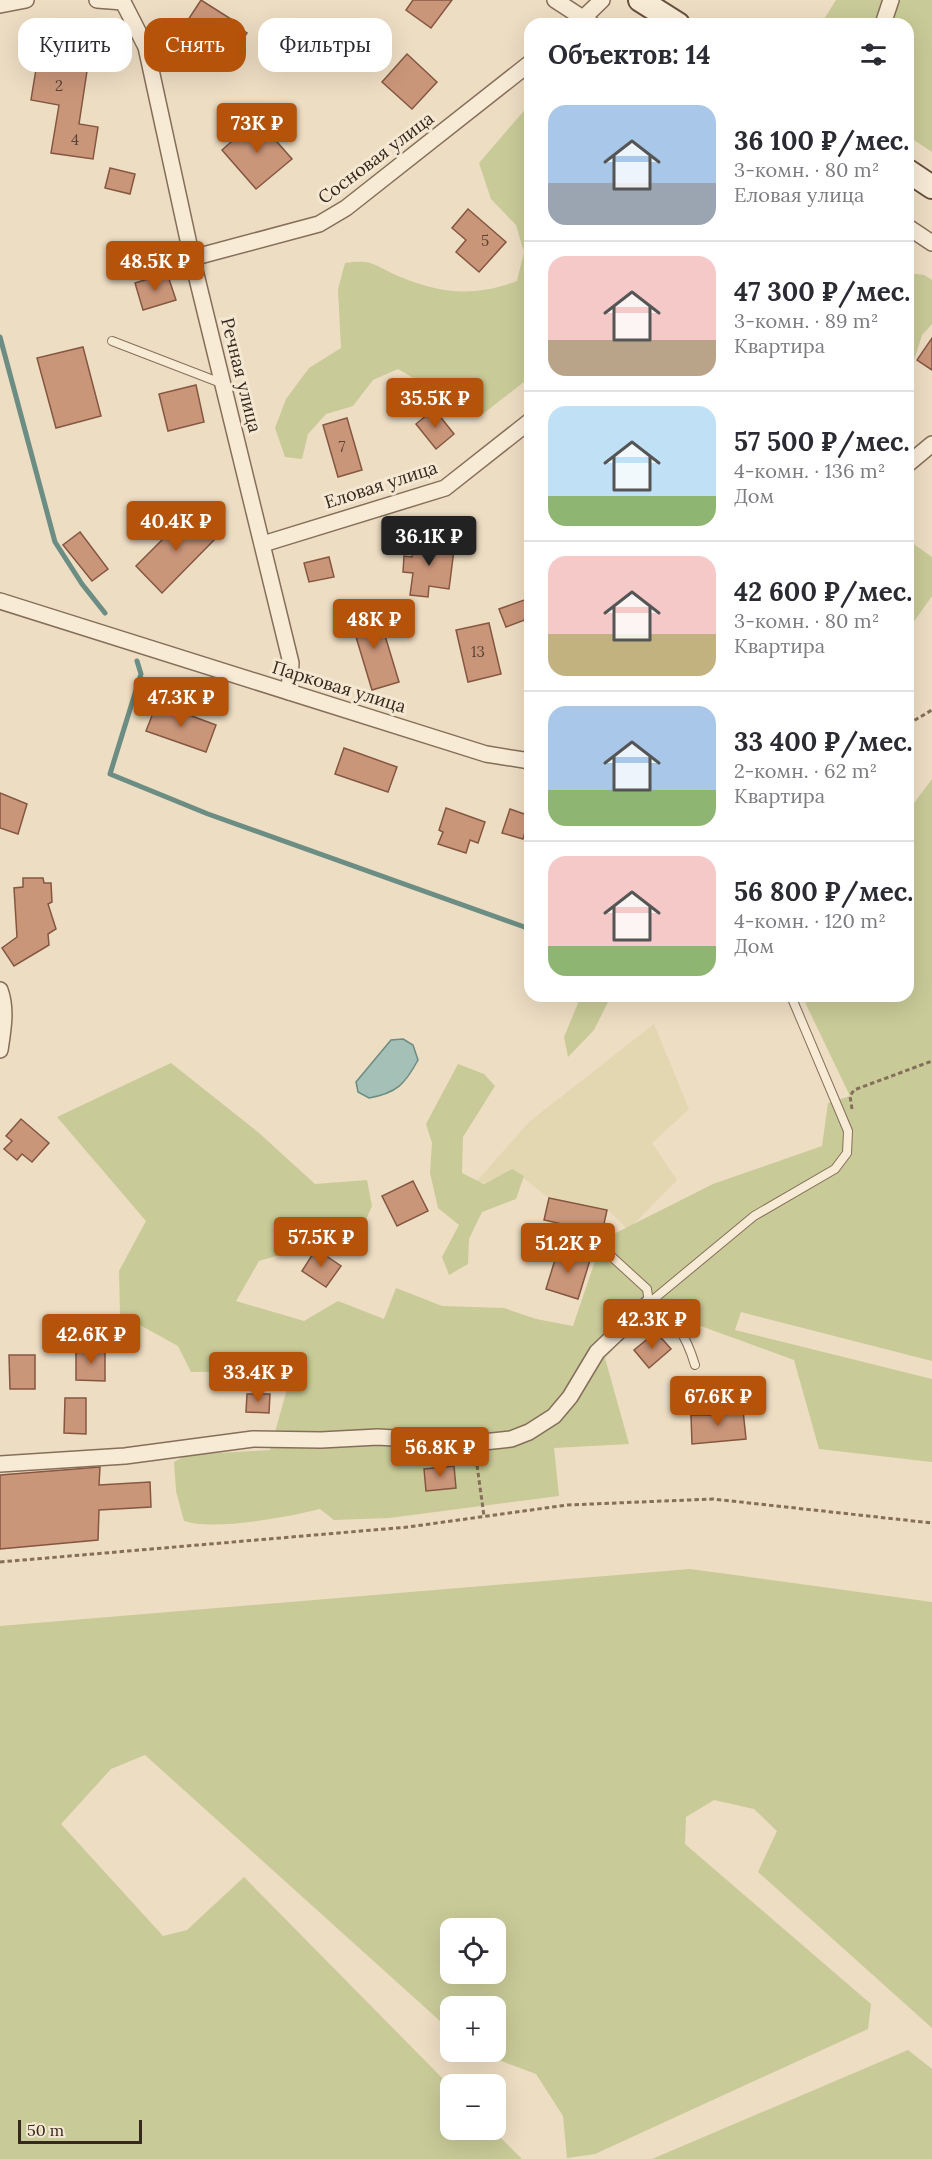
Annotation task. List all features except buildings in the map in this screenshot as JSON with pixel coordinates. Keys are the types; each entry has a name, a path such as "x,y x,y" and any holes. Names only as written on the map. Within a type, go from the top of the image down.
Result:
{"main road":[{"path":"640,0 668,18"},
{"path":"914,175 932,187"}],"street":[{"path":"0,4 26,0"},
{"path":"97,0 124,1"},
{"path":"555,0 580,18"},
{"path":"588,18 602,0"},
{"path":"885,18 891,0"},
{"name":"Речная улица","path":"124,1 146,47 192,258 291,663 289,692"},
{"name":"Сосновая улица","path":"192,258 319,224 346,208 524,68"},
{"path":"914,231 932,243"},
{"name":"Еловая улица","path":"263,544 445,488 524,426"},
{"path":"914,459 932,444"},
{"name":"Парковая улица","path":"0,602 486,754 524,760"},
{"path":"0,990 3,999 4,1024 0,1050"},
{"path":"0,1464 125,1456 253,1438 321,1440 378,1437 474,1443 511,1439 530,1432 554,1416 570,1397 597,1352 649,1303"}],"lane":[{"path":"112,341 222,383"},
{"path":"649,1303 754,1216 835,1169 848,1153 848,1131 794,1002"},
{"path":"612,1257 647,1289 649,1303 669,1317 687,1338 695,1365"}],"path":[{"path":"914,721 932,711"},
{"path":"854,1090 932,1061"},
{"path":"474,1443 484,1516"},
{"path":"0,1562 408,1527 567,1505 712,1499 932,1523"}],"shaded area":[{"path":"654,1024 689,1109 652,1143 677,1180 628,1230 609,1211 549,1198 512,1169 485,1183 477,1181 529,1122"},
{"path":"403,1039 413,1045 418,1060 404,1081 393,1090 379,1096 369,1098 358,1092 356,1082 391,1040"}],"green space":[{"path":"836,0 932,0 932,152 914,140 914,18 825,18"},
{"path":"524,111 524,252 516,225 491,199 479,163"},
{"path":"524,252 524,382 479,417 455,412 427,386 398,369 373,380 353,406 326,414 308,434 302,459 285,457 275,428 286,399 309,368 341,348 338,289 345,263 373,264 414,282 443,290 486,290 517,281"},
{"path":"914,274 924,275 932,280 932,324 922,335 914,360"},
{"path":"914,544 932,557 932,596 914,622"},
{"path":"932,779 932,1361 741,1312 735,1330 932,1379 932,1462 819,1449 794,1360 651,1308 605,1358 629,1444 554,1448 559,1496 389,1518 334,1520 320,1509 232,1524 197,1524 184,1521 176,1491 174,1462 186,1455 270,1450 292,1371 191,1372 178,1346 120,1314 119,1271 146,1221 57,1117 171,1063 259,1133 315,1184 367,1180 372,1206 365,1222 317,1244 259,1261 236,1301 304,1321 338,1301 384,1319 396,1288 442,1306 504,1308 536,1319 573,1326 595,1261 586,1248 713,1184 822,1146 828,1103 850,1096 805,1002 914,1002 914,803"},
{"path":"579,1002 608,1002 594,1030 568,1057 564,1037"},
{"path":"458,1064 484,1074 495,1086 463,1137 462,1173 484,1184 512,1169 524,1176 516,1199 482,1212 469,1239 468,1264 449,1275 442,1257 459,1225 438,1208 430,1173 432,1143 426,1124"},
{"path":"690,1569 932,1602 932,2028 758,1872 777,1831 754,1809 714,1800 686,1817 685,1844 871,2004 868,2029 595,2154 567,2158 563,2116 536,2074 504,2062 506,1996 440,1996 440,2021 145,1755 111,1769 61,1824 163,1936 187,1930 244,1877 440,2076 440,2140 503,2140 522,2159 0,2159 0,1626"},
{"path":"908,2050 932,2069 932,2159 652,2159"}],"waterway":[{"path":"0,337 55,542 82,584 105,613"},
{"path":"137,661 141,674 110,774 208,814 524,927"}]}
